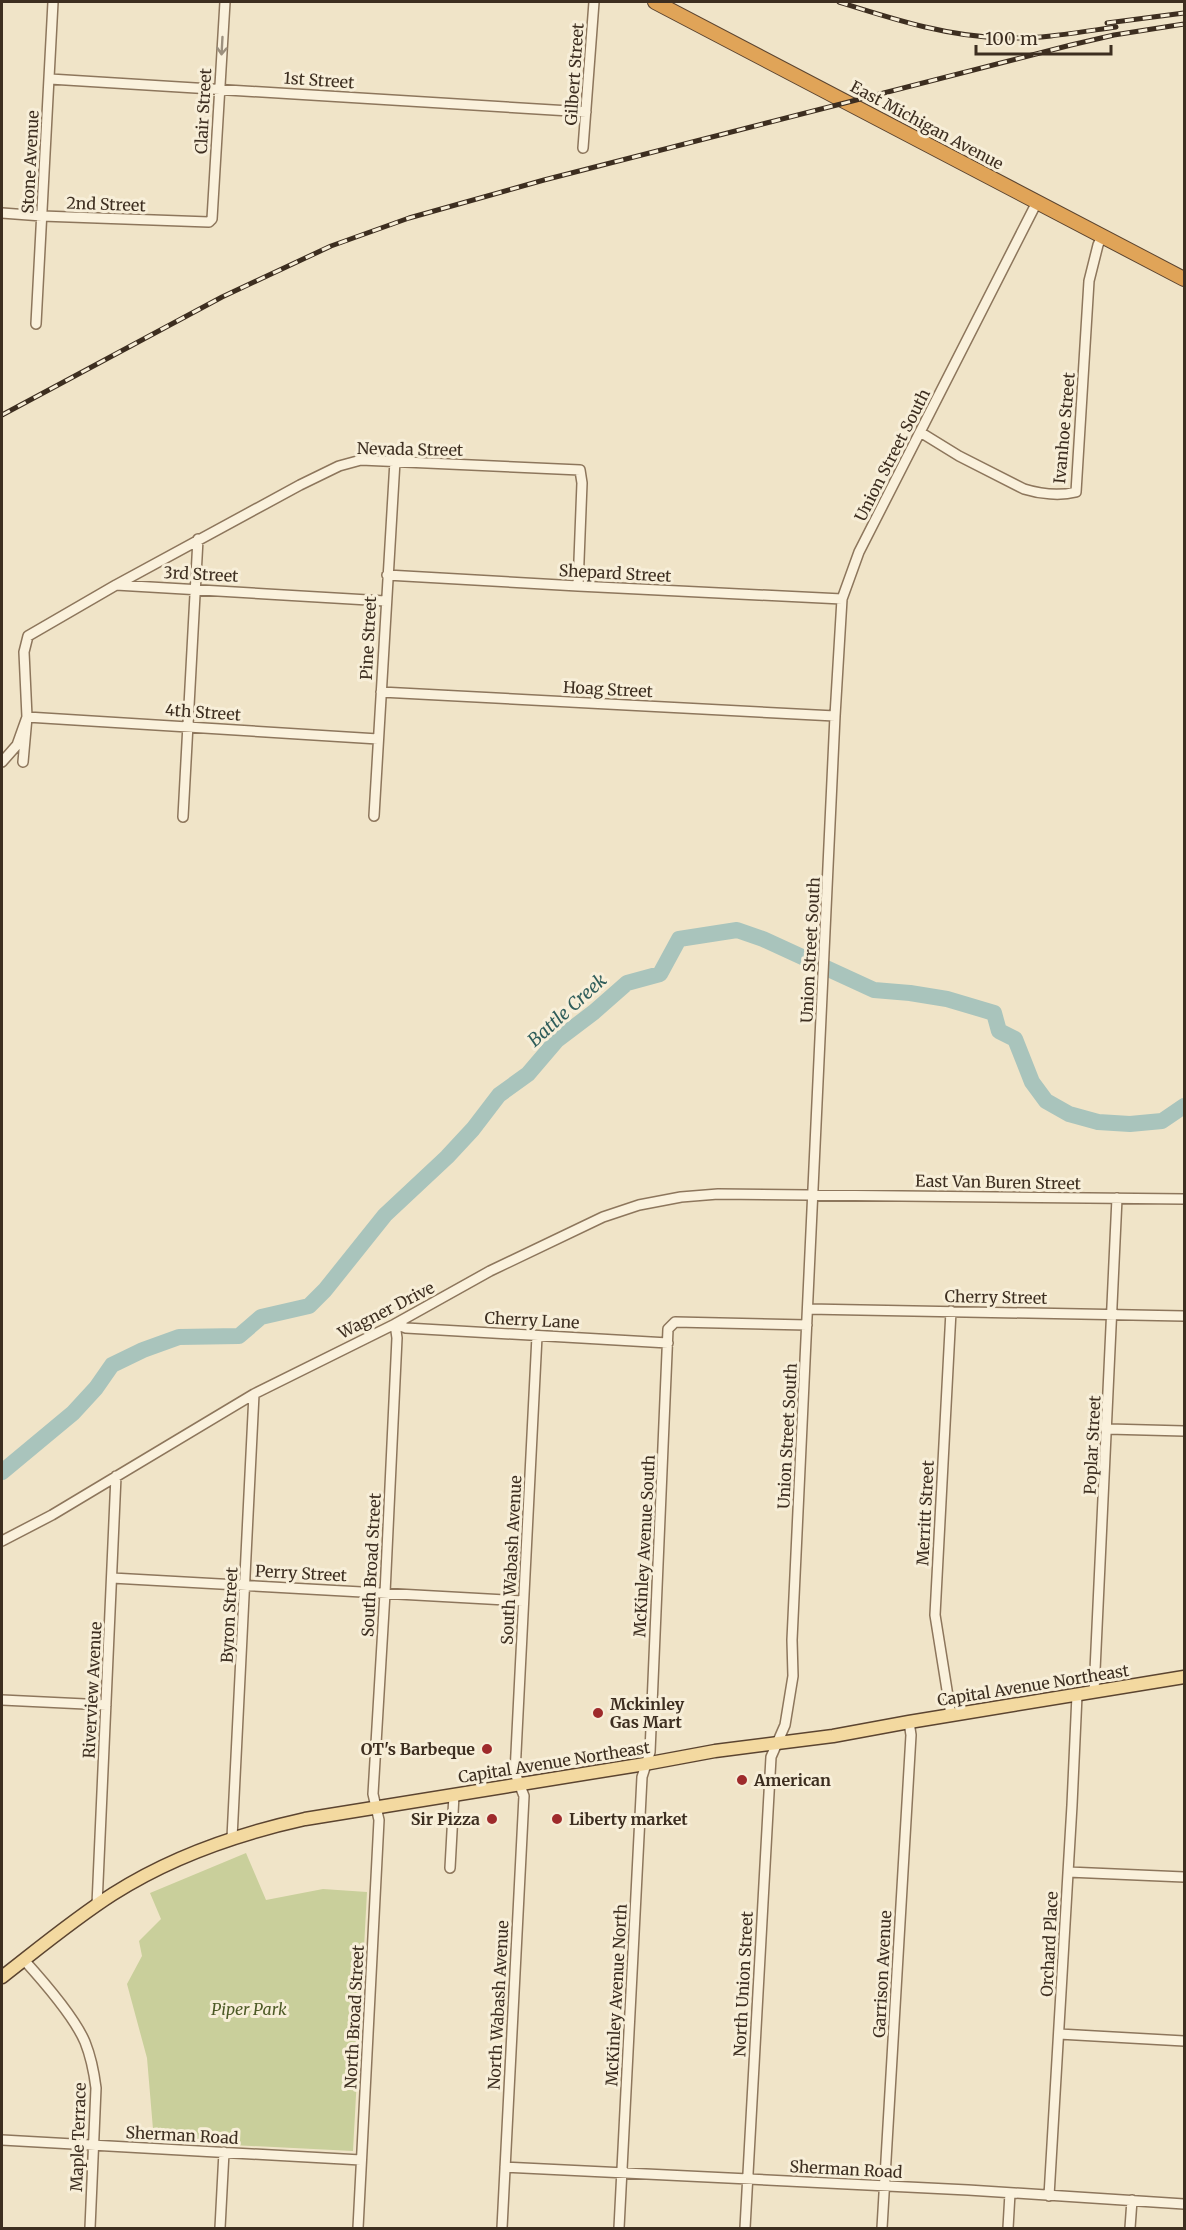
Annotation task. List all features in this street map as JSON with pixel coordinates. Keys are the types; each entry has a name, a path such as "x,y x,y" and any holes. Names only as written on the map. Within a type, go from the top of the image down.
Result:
{"highway":[{"name":"East Michigan Avenue","path":"655,2 1185,279"}],"main road":[{"name":"Capital Avenue Northeast","path":"2,1977 112,1894 162,1867 232,1838 265,1828 305,1819 777,1742 832,1736 1185,1677"}],"street":[{"name":"Stone Avenue","path":"36,324 53,2"},
{"name":"Clair Street","path":"209,222 212,219 225,2"},
{"name":"Gilbert Street","path":"583,148 594,2"},
{"name":"1st Street","path":"50,79 586,112"},
{"name":"Union Street South","path":"777,1742 785,1725 793,1676 792,1640 812,1194 842,599 859,552 1037,202"},
{"name":"2nd Street","path":"2,213 209,222"},
{"name":"Ivanhoe Street","path":"920,432 959,456 1024,489 1067,494 1076,492 1089,281 1102,236"},
{"name":"Nevada Street","path":"116,585 339,465 361,460 580,470 582,483 578,586"},
{"name":"Pine Street","path":"374,816 395,461"},
{"path":"183,818 198,539"},
{"name":"Shepard Street","path":"387,575 842,599"},
{"path":"23,762 27,717 24,652 28,636 116,585"},
{"name":"3rd Street","path":"116,585 385,601"},
{"name":"Hoag Street","path":"381,692 835,716"},
{"path":"2,762 18,745 27,717"},
{"name":"4th Street","path":"27,717 378,739"},
{"name":"Wagner Drive","path":"2,1541 51,1515 254,1394 395,1324 490,1271 603,1217 639,1205 681,1197 718,1194 812,1194"},
{"name":"East Van Buren Street","path":"812,1194 1185,1199"},
{"name":"Poplar Street","path":"1094,1692 1117,1198"},
{"name":"Cherry Street","path":"808,1309 1185,1316"},
{"name":"Merritt Street","path":"951,1311 934,1615 951,1715"},
{"name":"McKinley Avenue South","path":"645,1764 650,1752 668,1329 675,1322 807,1325"},
{"name":"Cherry Lane","path":"395,1324 406,1328 668,1343"},
{"name":"South Broad Street","path":"376,1808 373,1794 397,1338 395,1324"},
{"name":"South Wabash Avenue","path":"519,1784 515,1773 537,1336"},
{"name":"Byron Street","path":"232,1838 254,1394"},
{"path":"1108,1429 1185,1431"},
{"name":"Riverview Avenue","path":"97,1905 116,1476"},
{"name":"Perry Street","path":"112,1578 524,1601"},
{"name":"Orchard Place","path":"1049,2196 1077,1695"},
{"path":"2,1700 106,1705"},
{"name":"Garrison Avenue","path":"882,2229 910,1746 909,1722"},
{"name":"North Union Street","path":"745,2229 771,1757 777,1742"},
{"name":"McKinley Avenue North","path":"619,2229 642,1777 645,1764"},
{"name":"North Wabash Avenue","path":"502,2229 524,1796 519,1784"},
{"path":"450,1868 454,1795"},
{"name":"North Broad Street","path":"358,2229 379,1820 376,1808"},
{"path":"1068,1872 1185,1877"},
{"name":"Maple Terrace","path":"24,1960 76,2026 85,2042 93,2067 96,2088 90,2229"},
{"path":"1059,2034 1185,2041"},
{"name":"Sherman Road","path":"2,2140 361,2160"},
{"path":"220,2229 224,2152"},
{"name":"Sherman Road","path":"505,2167 1185,2204"},
{"path":"1008,2229 1010,2193"},
{"path":"1130,2229 1132,2200"}],"green space":[{"name":"Piper Park","path":"246,1853 266,1900 323,1889 367,1892 353,2151 154,2141 147,2058 127,1984 142,1956 139,1941 161,1919 150,1893"}],"waterway":[{"name":"Battle Creek","path":"2,1472 73,1413 96,1388 112,1365 143,1350 179,1337 239,1336 261,1317 309,1306 325,1290 385,1215 447,1157 473,1129 499,1095 528,1074 557,1040 627,983 660,974 679,939 737,930 763,939 874,990 947,999 994,1013 999,1031 1015,1039 1032,1082 1046,1101 1069,1114 1098,1122 1130,1124 1162,1121 1184,1106"}],"railway":[{"path":"839,2 921,26 984,37 1061,35 1116,27"},
{"path":"1107,23 1184,13"},
{"path":"2,415 222,297 331,246 409,218 544,180 1071,45 1114,35 1184,24"}],"place":[{"name":"Mckinley Gas Mart","path":"598,1713"},
{"name":"OT's Barbeque","path":"487,1749"},
{"name":"American","path":"742,1780"},
{"name":"Sir Pizza","path":"492,1819"},
{"name":"Liberty market","path":"557,1819"}]}
